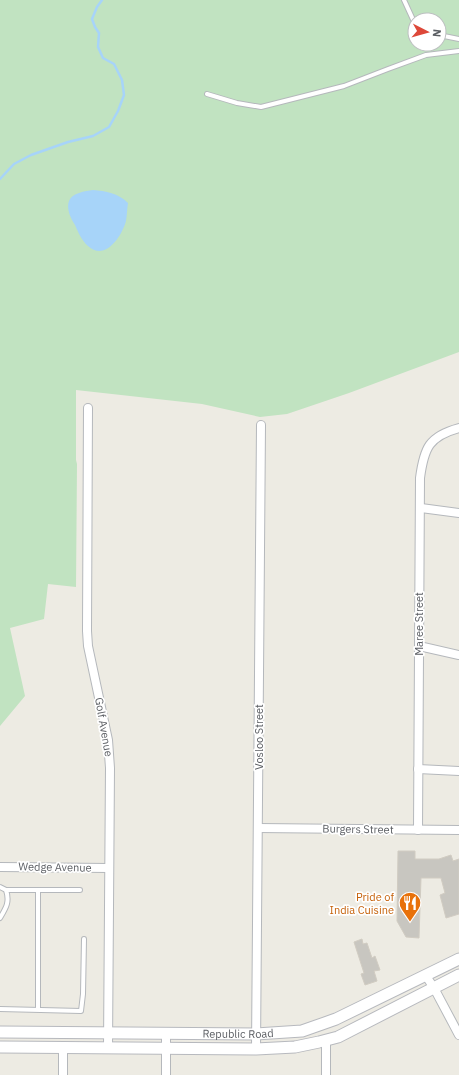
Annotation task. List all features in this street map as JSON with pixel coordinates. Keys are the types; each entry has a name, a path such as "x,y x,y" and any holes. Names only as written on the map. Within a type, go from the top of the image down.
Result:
{"main road":[{"name":"Republic Road","path":"0,1032 256,1034 296,1032 326,1024 459,959"},
{"name":"Republic Road","path":"0,1047 166,1047 256,1049 295,1047 326,1040 352,1031 459,975"}],"street":[{"name":"Golf Avenue","path":"88,408 87,631 88,646 109,748 110,776 108,1048"},
{"name":"Vosloo Street","path":"256,1049 261,425"},
{"name":"Maree Street","path":"418,830 420,478 425,452 432,440 449,431 459,428"},
{"path":"421,508 459,513"},
{"path":"419,646 459,655"},
{"path":"418,769 459,771"},
{"name":"Burgers Street","path":"258,828 459,830"},
{"name":"Wedge Avenue","path":"0,867 109,868"},
{"path":"426,976 459,1035"},
{"path":"166,1033 166,1075"},
{"path":"326,1040 326,1075"},
{"path":"63,1048 63,1075"}],"lane":[{"path":"404,0 410,12"},
{"path":"447,37 459,39"},
{"path":"207,94 260,108 344,86 416,58 459,51"},
{"path":"0,886 6,890 80,890"},
{"path":"0,918 7,907 9,898 6,890"},
{"path":"38,890 38,1009"},
{"path":"0,1009 81,1011 84,994 84,939"}],"green space":[{"path":"0,0 459,0 459,352 349,393 287,414 260,417 202,404 76,390 76,587 48,584 44,619 10,628 25,696 0,726"}],"water":[{"path":"93,190 112,193 128,203 126,221 121,233 112,245 101,251 94,250 84,242 71,217 68,207 69,201 73,196"}],"building":[{"path":"398,851 415,851 415,859 439,859 451,855 453,861 459,859 459,914 446,918 440,895 445,893 441,878 421,878 419,938 406,937 397,921"},
{"path":"362,939 363,944 367,943 372,958 375,956 380,970 374,971 377,981 365,985 361,974 364,973 354,942"}],"waterway":[{"path":"0,179 14,164 31,155 68,142 93,136 109,127 118,111 124,95 122,80 114,64 103,58 98,47 99,33 92,19 102,0"}],"place":[{"name":"Pride of India Cuisine","path":"410,922"}]}
